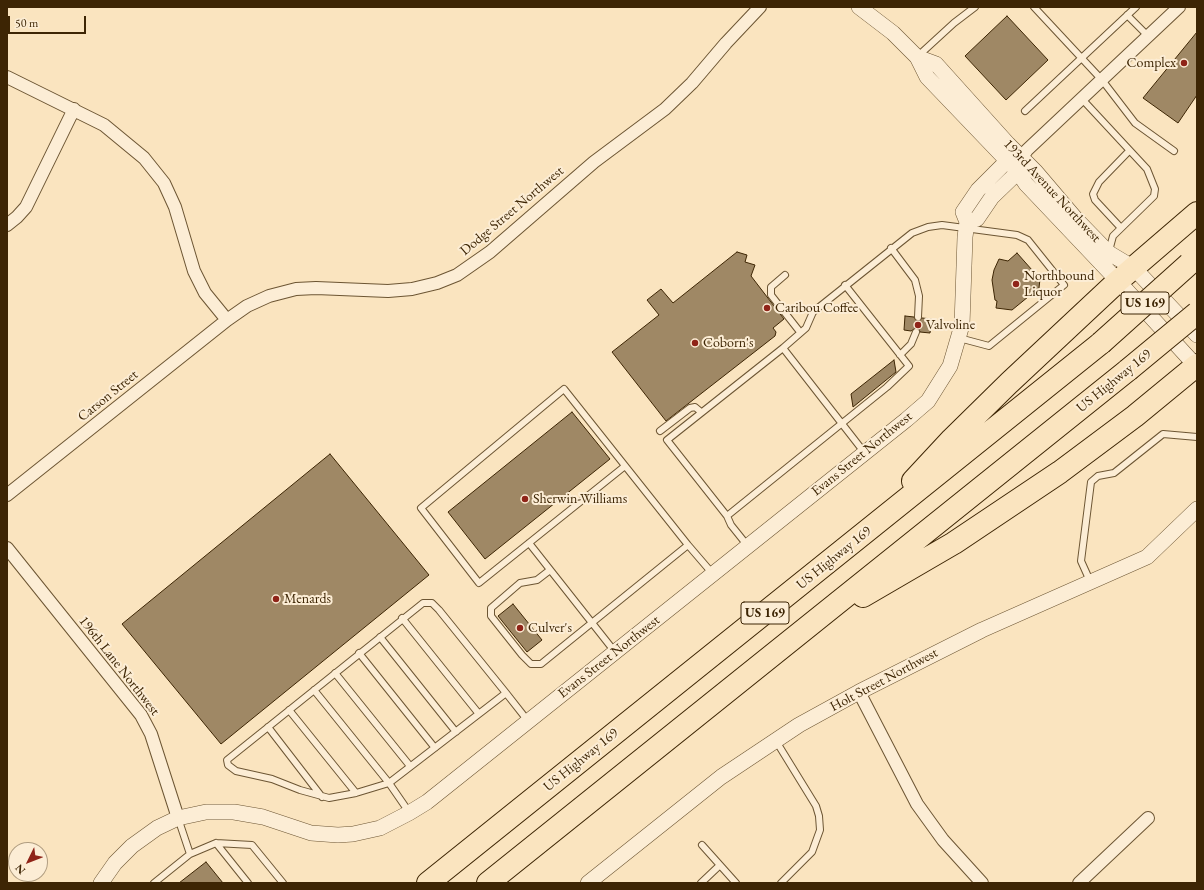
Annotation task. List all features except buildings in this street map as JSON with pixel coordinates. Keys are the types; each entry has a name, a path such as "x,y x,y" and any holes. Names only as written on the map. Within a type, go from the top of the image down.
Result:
{"highway":[{"path":"863,535 952,439 1126,274 1197,213"},
{"name":"US Highway 169","path":"428,883 1101,343 1193,260"},
{"name":"US Highway 169","path":"488,883 1128,370 1194,325"},
{"path":"795,636 954,543 1060,472 1135,416 1197,366"}],"street":[{"name":"Dodge Street Northwest","path":"227,320 247,306 269,296 296,289 316,288 388,291 412,289 437,283 457,275 490,252 594,162 666,109 692,83 726,43 760,7"},
{"name":"193rd Avenue Northwest","path":"859,7 893,33 917,57 927,77 997,152 1018,172 1026,184 1126,274 1194,325"},
{"path":"966,225 977,219 992,197 1018,172 1022,157 1027,150 1179,7"},
{"name":"193rd Avenue Northwest","path":"917,57 936,64 1008,144 1022,157 1076,219 1109,253 1126,274 1172,340 1197,366"},
{"path":"7,76 104,125 144,158 164,184 176,207 194,271 205,293 227,320"},
{"path":"7,225 26,207 74,109"},
{"path":"1007,161 1022,157"},
{"name":"Evans Street Northwest","path":"101,883 115,863 132,846 157,828 178,818 206,812 234,812 263,817 311,833 338,835 353,834 380,828 427,802 928,401 950,366 959,338 963,312 966,225 963,212 978,190 1007,161"},
{"name":"Carson Street","path":"7,495 227,320"},
{"name":"Holt Street Northwest","path":"588,883 721,777 775,740 859,692 982,630 1147,557 1197,509"},
{"name":"196th Lane Northwest","path":"7,548 141,715 152,734 178,818"},
{"path":"859,692 917,804 943,840 982,883"},
{"path":"1079,883 1148,818"}],"lane":[{"path":"917,57 954,23 975,7"},
{"path":"1034,7 1102,80 1134,123 1174,151"},
{"path":"1026,111 1136,7"},
{"path":"1127,16 1148,36"},
{"path":"1082,99 1147,169 1155,189 1154,196 1113,236 1109,253"},
{"path":"1121,228 1095,200 1094,194 1099,182 1129,151"},
{"path":"748,546 667,440 700,412 783,348 806,328 813,312 891,248 912,233 928,227 942,225 966,225 1024,237 1064,285 989,346 959,338"},
{"path":"891,248 915,280 919,296 918,317"},
{"path":"784,275 770,287 771,295 800,332"},
{"path":"726,516 887,387 909,366 845,285"},
{"path":"900,354 911,344 916,332"},
{"path":"783,348 864,452"},
{"path":"625,466 479,583 420,508 564,389 688,545 713,574"},
{"path":"660,431 690,408 695,408 700,412"},
{"path":"1091,583 1081,561 1091,482 1098,476 1114,473 1163,434 1197,437"},
{"path":"528,543 614,652"},
{"path":"550,570 537,580 520,583 491,608 491,616 531,664 541,664 688,545"},
{"path":"506,693 389,783 356,793 329,798 322,797 272,779 236,771 228,765 227,760 402,618 423,603 432,603 506,693 528,721"},
{"path":"402,618 479,714"},
{"path":"380,637 456,732"},
{"path":"359,653 435,748"},
{"path":"335,673 410,766"},
{"path":"314,690 389,783 409,813"},
{"path":"289,710 356,793"},
{"path":"268,727 322,797"},
{"path":"775,740 816,806 819,816 820,830 812,852 781,883"},
{"path":"178,818 190,854"},
{"path":"216,842 248,883"},
{"path":"154,883 190,854 216,842 252,845 283,883"},
{"path":"702,845 736,883"},
{"path":"701,883 720,865"}],"place":[{"name":"Complex","path":"1184,63"},
{"name":"Northbound Liquor","path":"1016,284"},
{"name":"Caribou Coffee","path":"767,308"},
{"name":"Valvoline","path":"918,325"},
{"name":"Coborn's","path":"695,343"},
{"name":"Sherwin-Williams","path":"525,499"},
{"name":"Menards","path":"276,599"},
{"name":"Culver's","path":"520,628"}]}
